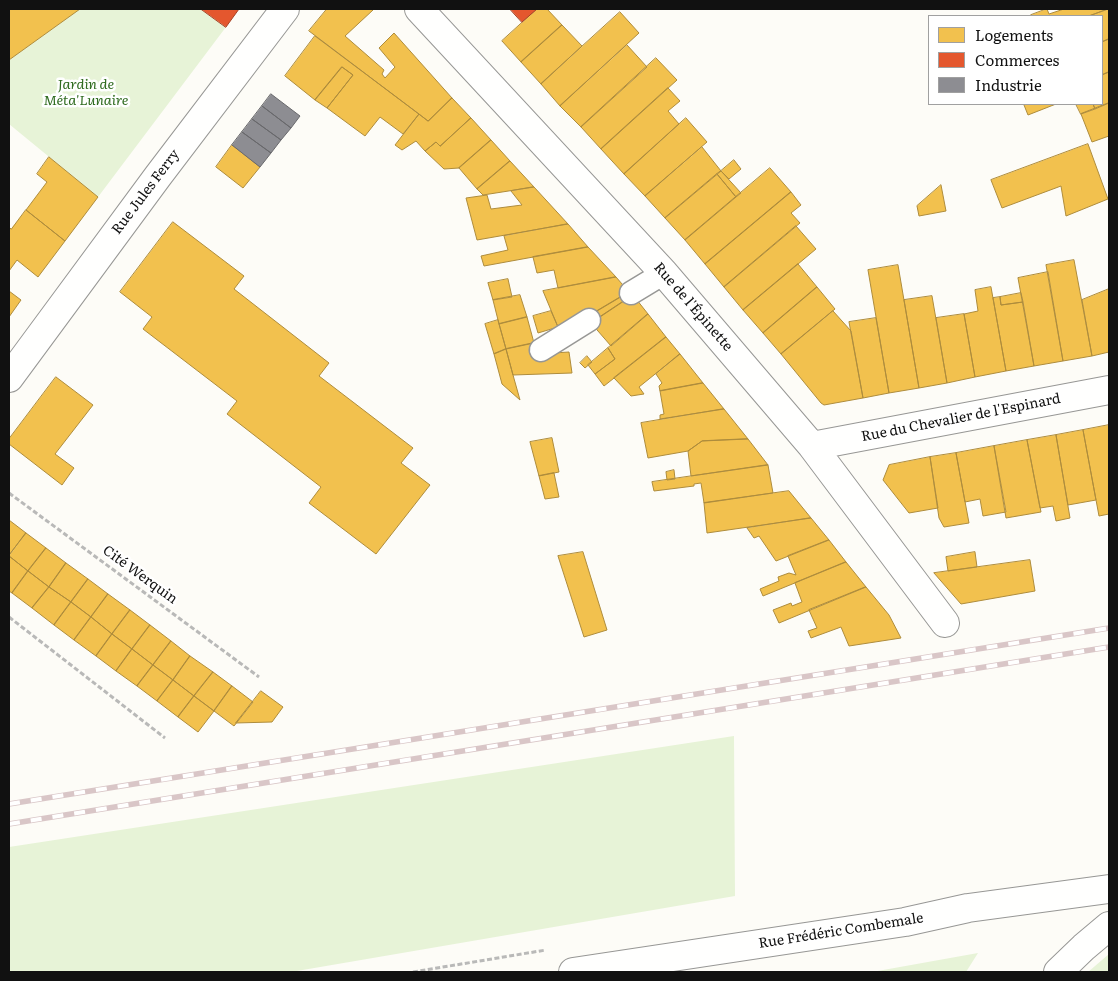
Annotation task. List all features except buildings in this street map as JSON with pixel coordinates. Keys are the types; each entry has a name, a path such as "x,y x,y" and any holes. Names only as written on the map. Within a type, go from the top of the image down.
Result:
{"street":[{"name":"Rue Jules Ferry","path":"9,378 158,176 285,9"},
{"name":"Rue de l'Épinette","path":"419,9 664,273 812,446 945,623"},
{"name":"Rue du Chevalier de l'Espinard","path":"812,446 1109,390"},
{"name":"Rue Frédéric Combemale","path":"573,972 905,922 968,908 1109,889"},
{"path":"1058,972 1109,926"}],"lane":[{"path":"631,293 664,273"},
{"path":"541,350 589,320"}],"path":[{"name":"Cité Werquin","path":"9,493 258,676"},
{"path":"9,617 165,738"}],"green space":[{"name":"Jardin de Méta'Lunaire","path":"80,9 201,9 226,27 98,197 9,124 9,60"},
{"path":"734,736 735,896 291,972 9,972 9,847"},
{"path":"978,953 966,972 872,972"},
{"path":"1109,954 1109,972 1088,972"}],"railway":[{"path":"9,804 1109,628"},
{"path":"9,824 1109,647"}]}
